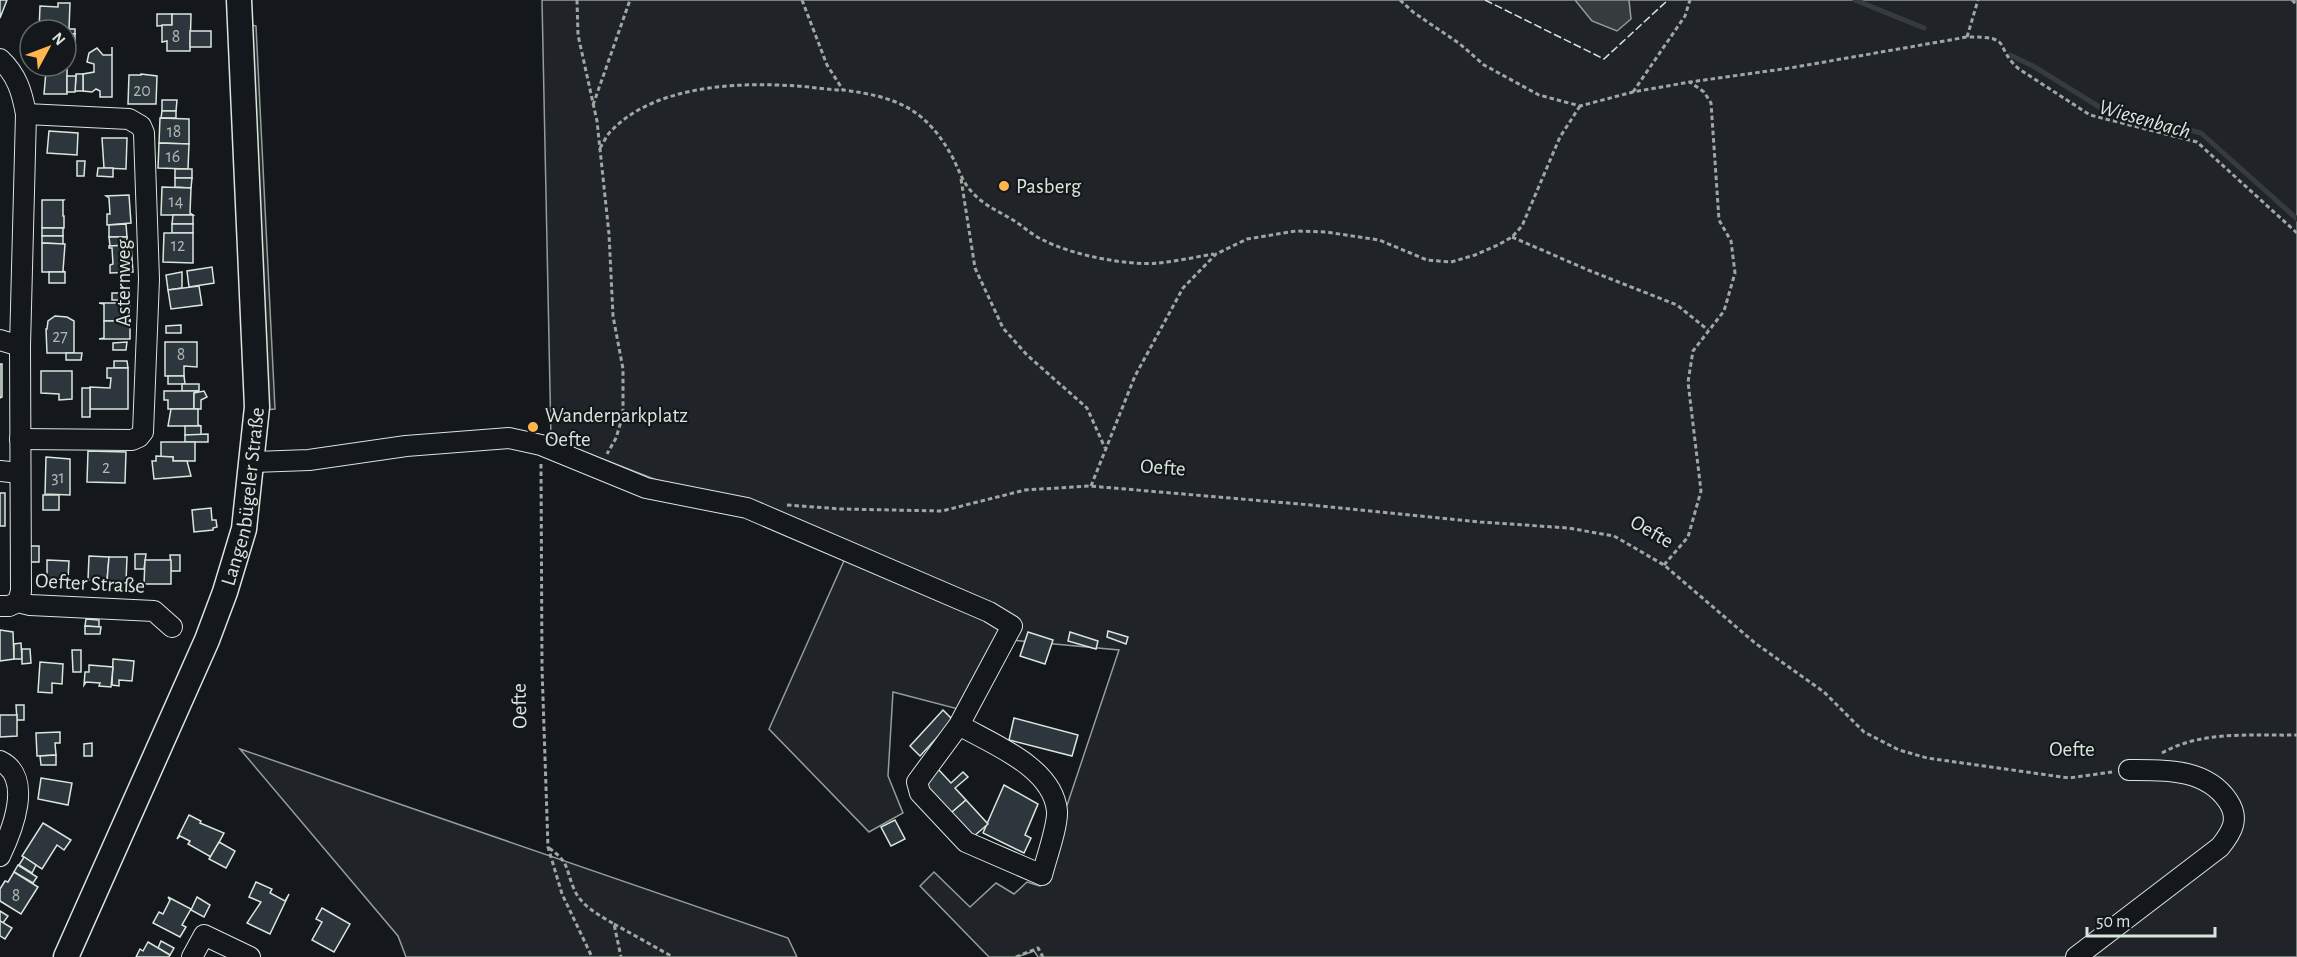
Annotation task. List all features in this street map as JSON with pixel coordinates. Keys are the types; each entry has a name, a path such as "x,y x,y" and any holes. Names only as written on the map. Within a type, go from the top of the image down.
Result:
{"main road":[{"name":"Langenbügeler Straße","path":"66,957 171,723 222,602 244,529 253,462 257,407 238,0"}],"street":[{"path":"0,59 14,75 21,89 26,114 20,346 21,591 9,604"},
{"name":"Asternweg","path":"20,439 132,440 139,437 143,432 149,279 144,133 141,126 129,119 26,114"},
{"path":"0,340 20,346"},
{"path":"253,462 309,460 406,447 509,438 541,445 646,488 747,508 981,608 1012,626 959,725 917,782 920,793 966,842 1042,875 1057,811 1047,782 1027,764 959,725"},
{"path":"0,471 20,473"},
{"name":"Oefter Straße","path":"9,604 154,610 172,627"},
{"path":"0,761 9,765 17,780 13,828 0,856"},
{"path":"2076,957 2220,847 2232,832 2235,821 2229,803 2210,782 2190,774 2162,770 2129,771"},
{"path":"192,957 204,935 250,957"}],"path":[{"path":"577,0 578,35 597,121 609,234 613,316 624,369 623,416 616,438 597,467"},
{"path":"592,106 630,0"},
{"path":"802,0 827,65 843,90"},
{"path":"1400,0 1413,12 1460,44 1484,65 1539,95 1580,106 1633,92 1690,81 1801,66 1967,37 1981,36 1999,40 2010,62 2090,115 2197,142 2297,232"},
{"path":"1633,92 1685,16 1690,0"},
{"path":"1967,37 1978,0"},
{"path":"2292,0 2297,5"},
{"path":"1664,565 1688,537 1701,491 1688,382 1693,351 1724,311 1735,273 1731,242 1719,220 1711,103 1704,92 1690,81"},
{"path":"600,148 611,130 627,116 675,94 723,86 796,86 843,90 871,94 904,105 921,117 932,125 971,191 986,205 1042,240 1060,247 1127,262 1158,263 1216,254 1247,239 1296,231 1326,232 1379,240 1427,260 1451,262 1475,255 1512,237 1522,226 1560,137 1580,106"},
{"path":"961,177 975,268 1004,328 1027,355 1087,408 1105,448"},
{"path":"1512,237 1677,305 1708,330"},
{"path":"1090,486 1135,376 1183,288 1216,254"},
{"name":"Oefte","path":"541,445 542,668 548,847 562,894 592,957"},
{"name":"Oefte","path":"778,504 841,509 942,511 1025,490 1090,486 1568,528 1614,536 1664,565 1755,643 1824,692 1864,732 1899,750 1927,758 2069,777 2129,771"},
{"path":"2160,754 2170,748 2215,736 2297,735"},
{"path":"548,847 565,862 574,889 596,914 673,957"},
{"path":"614,924 621,957"},
{"path":"1016,957 1038,948 1043,957"}],"shaded area":[{"path":"542,0 2297,0 2297,957 1038,957 1034,951 1017,957 989,957 920,886 934,872 970,907 996,883 1014,894 1027,882 1040,886 1119,650 1001,639 958,709 893,692 888,776 903,813 869,832 769,729 847,554 551,439"},
{"path":"1575,0 1629,0 1631,19 1617,31 1592,21"},
{"path":"247,24 256,26 275,409 264,410"},
{"path":"240,749 788,938 797,957 406,957 398,936"}],"building":[{"path":"0,0 7,0 0,18"},
{"path":"58,3 70,3 69,18 40,18 40,6 58,7"},
{"path":"157,14 172,14 172,25 157,26"},
{"path":"172,14 191,14 190,51 167,51 167,41 162,42 162,25 172,25"},
{"path":"190,31 211,31 211,47 190,47"},
{"path":"97,48 103,55 112,55 112,97 100,97 100,91 96,89 92,92 83,91 83,74 94,72 94,64 87,62 89,53"},
{"path":"78,74 83,74 83,91 75,91 76,78 78,78"},
{"path":"129,75 157,76 156,104 128,104"},
{"path":"45,78 67,78 67,94 44,94"},
{"path":"67,78 76,78 75,92 67,92"},
{"path":"162,100 177,100 176,111 162,111"},
{"path":"162,111 176,111 176,118 161,118"},
{"path":"160,118 189,119 189,144 159,143"},
{"path":"49,131 78,133 77,155 47,153"},
{"path":"102,138 127,138 126,169 104,168"},
{"path":"159,143 189,144 188,169 158,168"},
{"path":"77,161 85,161 84,176 77,176"},
{"path":"98,168 113,168 113,177 97,176"},
{"path":"175,169 192,169 192,178 175,178"},
{"path":"175,178 192,178 191,188 175,187"},
{"path":"162,187 191,188 190,213 193,215 161,215"},
{"path":"129,195 131,223 107,225 107,214 110,214 109,198 106,196"},
{"path":"42,200 64,200 64,228 42,228"},
{"path":"173,215 193,215 193,224 172,224"},
{"path":"126,224 127,237 109,237 109,225"},
{"path":"172,224 193,224 193,233 172,233"},
{"path":"42,228 63,228 63,236 42,236"},
{"path":"164,233 193,233 193,263 163,262"},
{"path":"42,236 63,236 63,244 42,243"},
{"path":"109,237 127,237 127,245 110,246"},
{"path":"42,243 65,244 63,271 65,272 42,272"},
{"path":"131,245 133,272 110,273 110,265 113,264 112,248 109,246"},
{"path":"212,267 214,283 189,287 187,271"},
{"path":"49,272 65,272 65,283 49,283"},
{"path":"182,272 182,288 168,290 166,275"},
{"path":"199,286 202,305 171,309 168,290"},
{"path":"112,293 126,293 126,300 112,300"},
{"path":"99,303 130,303 130,321 104,321 104,304"},
{"path":"55,316 67,317 74,321 74,353 47,353 46,329 48,321"},
{"path":"104,321 130,321 130,339 99,339 104,338"},
{"path":"181,325 181,333 166,333 166,326"},
{"path":"127,342 126,350 113,350 113,343"},
{"path":"165,342 197,342 197,367 184,366 184,376 165,376"},
{"path":"66,353 82,353 81,360 66,360"},
{"path":"114,361 127,361 128,368 114,368"},
{"path":"0,364 2,364 2,397 0,398"},
{"path":"107,368 128,368 128,409 90,409 90,387 110,388 111,378 107,378"},
{"path":"41,371 72,371 72,399 59,400 59,394 41,393"},
{"path":"168,376 184,376 185,384 168,384"},
{"path":"182,384 199,384 199,391 182,391"},
{"path":"82,388 90,388 90,417 82,417"},
{"path":"164,391 199,391 194,393 194,409 168,409 168,400 164,400"},
{"path":"204,391 207,397 201,400 201,409 194,409 194,393"},
{"path":"171,409 198,409 198,425 201,426 168,426"},
{"path":"185,426 201,426 201,435 185,435"},
{"path":"208,434 208,442 185,442 185,435"},
{"path":"161,442 195,442 195,461 173,461 173,457 161,457"},
{"path":"88,451 126,452 125,483 87,482"},
{"path":"156,456 173,457 173,461 187,461 191,476 154,479 152,461 156,461"},
{"path":"46,457 70,459 70,495 45,494"},
{"path":"0,493 5,493 5,526 0,526"},
{"path":"43,495 59,495 59,510 43,510"},
{"path":"211,508 212,520 216,520 217,527 213,530 194,532 192,510"},
{"path":"30,546 39,546 39,562 30,562"},
{"path":"135,554 146,554 144,569 135,569"},
{"path":"170,555 180,555 180,571 171,571"},
{"path":"89,556 109,557 107,581 88,580"},
{"path":"109,557 127,557 126,582 107,581"},
{"path":"47,560 69,561 68,579 47,578"},
{"path":"145,560 171,560 171,584 144,584"},
{"path":"86,619 99,620 99,627 85,626"},
{"path":"85,626 101,627 100,634 85,634"},
{"path":"0,630 13,632 14,659 0,661"},
{"path":"1108,631 1128,637 1126,644 1107,637"},
{"path":"1028,632 1053,640 1045,664 1020,656"},
{"path":"1070,632 1098,641 1096,649 1068,641"},
{"path":"21,643 22,659 14,659 14,644"},
{"path":"22,649 30,649 31,663 22,664"},
{"path":"72,650 81,650 81,672 73,672"},
{"path":"113,659 134,661 132,681 119,680 119,686 112,685"},
{"path":"40,662 63,664 62,684 52,683 52,693 38,692"},
{"path":"89,665 113,667 111,687 99,686 100,683 86,682 84,685 85,672 89,672"},
{"path":"16,705 24,705 24,720 17,720"},
{"path":"943,710 953,720 920,756 910,746"},
{"path":"0,715 17,715 17,736 0,737"},
{"path":"1014,718 1078,735 1072,756 1009,740"},
{"path":"60,732 60,743 55,743 56,755 37,756 36,733"},
{"path":"92,743 92,756 84,756 84,744"},
{"path":"56,755 56,765 41,765 40,756"},
{"path":"938,769 951,783 963,772 968,777 955,788 966,800 951,813 923,782"},
{"path":"41,778 72,783 68,805 38,799"},
{"path":"1004,785 1038,804 1025,835 1031,838 1024,853 983,833"},
{"path":"966,800 988,824 973,837 951,813"},
{"path":"189,815 201,821 200,823 224,833 211,857 188,844 190,841 180,836 177,839"},
{"path":"895,820 905,839 891,846 881,827"},
{"path":"43,823 71,840 64,850 57,845 42,869 22,856"},
{"path":"219,842 235,851 226,868 209,859"},
{"path":"24,857 36,865 32,873 19,865"},
{"path":"18,865 37,877 33,883 14,872"},
{"path":"14,872 38,887 21,914 0,901 0,889"},
{"path":"256,882 272,889 270,893 285,901 289,894 270,934 247,923 261,902 249,897"},
{"path":"168,897 191,909 182,925 186,927 180,937 153,923 159,912 163,914 170,900"},
{"path":"197,897 210,905 204,917 191,910"},
{"path":"322,908 350,924 334,952 312,940 322,922 316,919"},
{"path":"0,911 8,916 3,923 0,921"},
{"path":"0,921 12,928 5,939 0,936"},
{"path":"161,941 174,948 170,955 158,948"},
{"path":"148,942 170,955 169,957 136,957 140,949 143,951"}],"waterway":[{"name":"Wiesenbach","path":"1855,0 1924,28"},
{"name":"Wiesenbach","path":"2010,55 2033,66 2101,108 2201,133 2297,219"}],"fence":[{"path":"1485,0 1604,59 1668,0"}],"place":[{"name":"Pasberg","path":"1004,186"},
{"name":"Wanderparkplatz Oefte","path":"533,427"}]}
